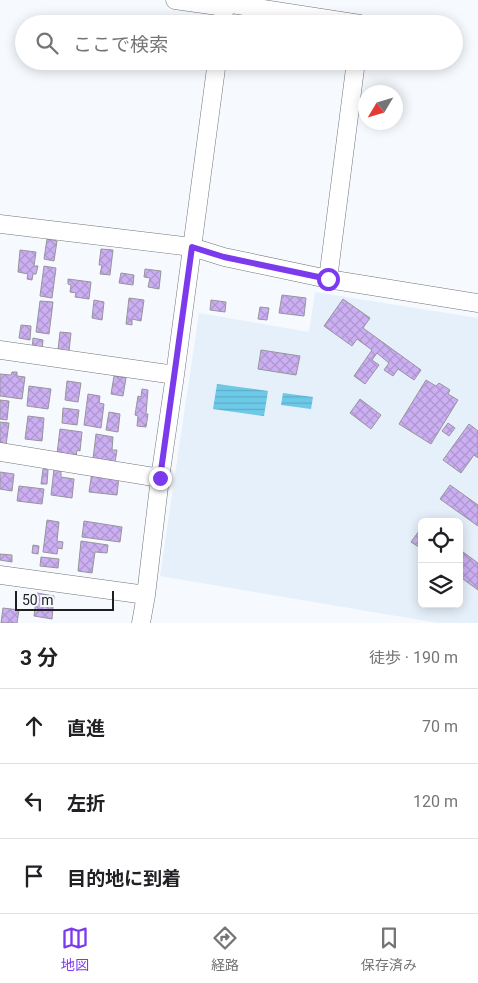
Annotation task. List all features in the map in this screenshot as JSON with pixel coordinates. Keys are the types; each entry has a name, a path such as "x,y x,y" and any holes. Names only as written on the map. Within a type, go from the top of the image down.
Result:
{"street":[{"path":"176,0 284,15"},
{"path":"142,623 216,70"},
{"path":"328,279 355,70"},
{"path":"0,224 192,247 224,257 328,279 478,303"},
{"path":"0,350 175,375"},
{"path":"0,452 160,478"},
{"path":"0,575 146,596"}],"shaded area":[{"path":"315,292 478,318 478,623 438,623 160,576 199,313 309,332"}],"water":[{"path":"217,384 268,391 264,416 213,409"},
{"path":"283,393 313,397 311,409 281,405"}],"building":[{"path":"47,239 57,241 54,261 44,259"},
{"path":"101,249 113,250 110,275 100,274 102,265 99,265"},
{"path":"20,250 36,252 34,266 38,266 32,280 27,279 28,274 18,272"},
{"path":"44,266 56,268 52,298 40,296"},
{"path":"145,269 161,271 159,289 148,287 150,278 144,277"},
{"path":"121,273 134,275 133,285 119,283"},
{"path":"68,279 91,282 89,299 75,297 76,293 70,292 71,285 68,284"},
{"path":"282,295 306,298 304,316 279,313"},
{"path":"129,298 144,300 141,321 132,319 132,325 126,324"},
{"path":"343,299 370,318 363,328 421,370 414,380 398,369 393,376 384,370 389,363 377,353 372,360 379,365 365,384 354,376 372,350 357,339 352,346 324,326"},
{"path":"94,300 104,302 102,320 92,318"},
{"path":"211,300 226,302 225,312 210,310"},
{"path":"40,301 53,302 49,334 36,332"},
{"path":"260,307 269,308 267,320 258,319"},
{"path":"21,325 31,326 30,340 19,338"},
{"path":"60,332 71,333 69,351 58,350"},
{"path":"33,338 43,340 42,351 32,349"},
{"path":"261,350 300,356 296,375 258,369"},
{"path":"12,372 17,372 17,376 25,377 22,399 0,396 0,374 11,375"},
{"path":"114,376 126,378 123,396 111,394"},
{"path":"426,380 436,386 439,383 450,390 448,394 458,400 431,444 399,424"},
{"path":"67,381 81,383 78,402 65,400"},
{"path":"29,386 51,389 48,409 27,406"},
{"path":"142,389 148,390 146,427 137,426 138,416 135,415 138,396 141,397"},
{"path":"88,394 100,396 99,403 104,404 101,428 84,425"},
{"path":"360,399 381,415 371,429 350,413"},
{"path":"0,400 9,401 7,420 0,419"},
{"path":"63,408 79,410 77,425 62,423"},
{"path":"109,412 120,414 118,432 106,430"},
{"path":"28,416 44,418 42,441 25,439"},
{"path":"0,422 9,423 6,445 0,444"},
{"path":"448,423 455,428 449,436 442,431"},
{"path":"469,424 478,431 478,458 474,455 461,473 443,460"},
{"path":"60,429 82,432 80,451 77,450 76,457 57,454"},
{"path":"96,434 113,437 112,450 117,450 115,462 93,459"},
{"path":"43,469 48,470 47,484 41,484"},
{"path":"54,469 61,470 61,477 74,479 72,498 51,495"},
{"path":"0,472 14,474 12,491 0,489"},
{"path":"92,472 119,476 117,495 89,492"},
{"path":"450,485 478,505 478,526 440,499"},
{"path":"19,486 44,489 42,504 17,501"},
{"path":"47,520 59,522 57,541 63,542 62,549 58,548 57,554 43,552"},
{"path":"84,521 122,527 120,542 82,537"},
{"path":"418,532 418,546 411,542"},
{"path":"81,541 108,545 107,553 95,552 92,573 78,571"},
{"path":"33,545 39,546 38,554 32,553"},
{"path":"463,552 478,563 478,590 463,579"},
{"path":"0,554 12,555 12,562 0,560"},
{"path":"41,557 59,559 58,568 40,566"},
{"path":"37,593 54,596 52,619 34,616"},
{"path":"3,608 19,610 17,623 1,623"}],"route":[{"path":"160,478 192,247 224,257 328,279"}]}
